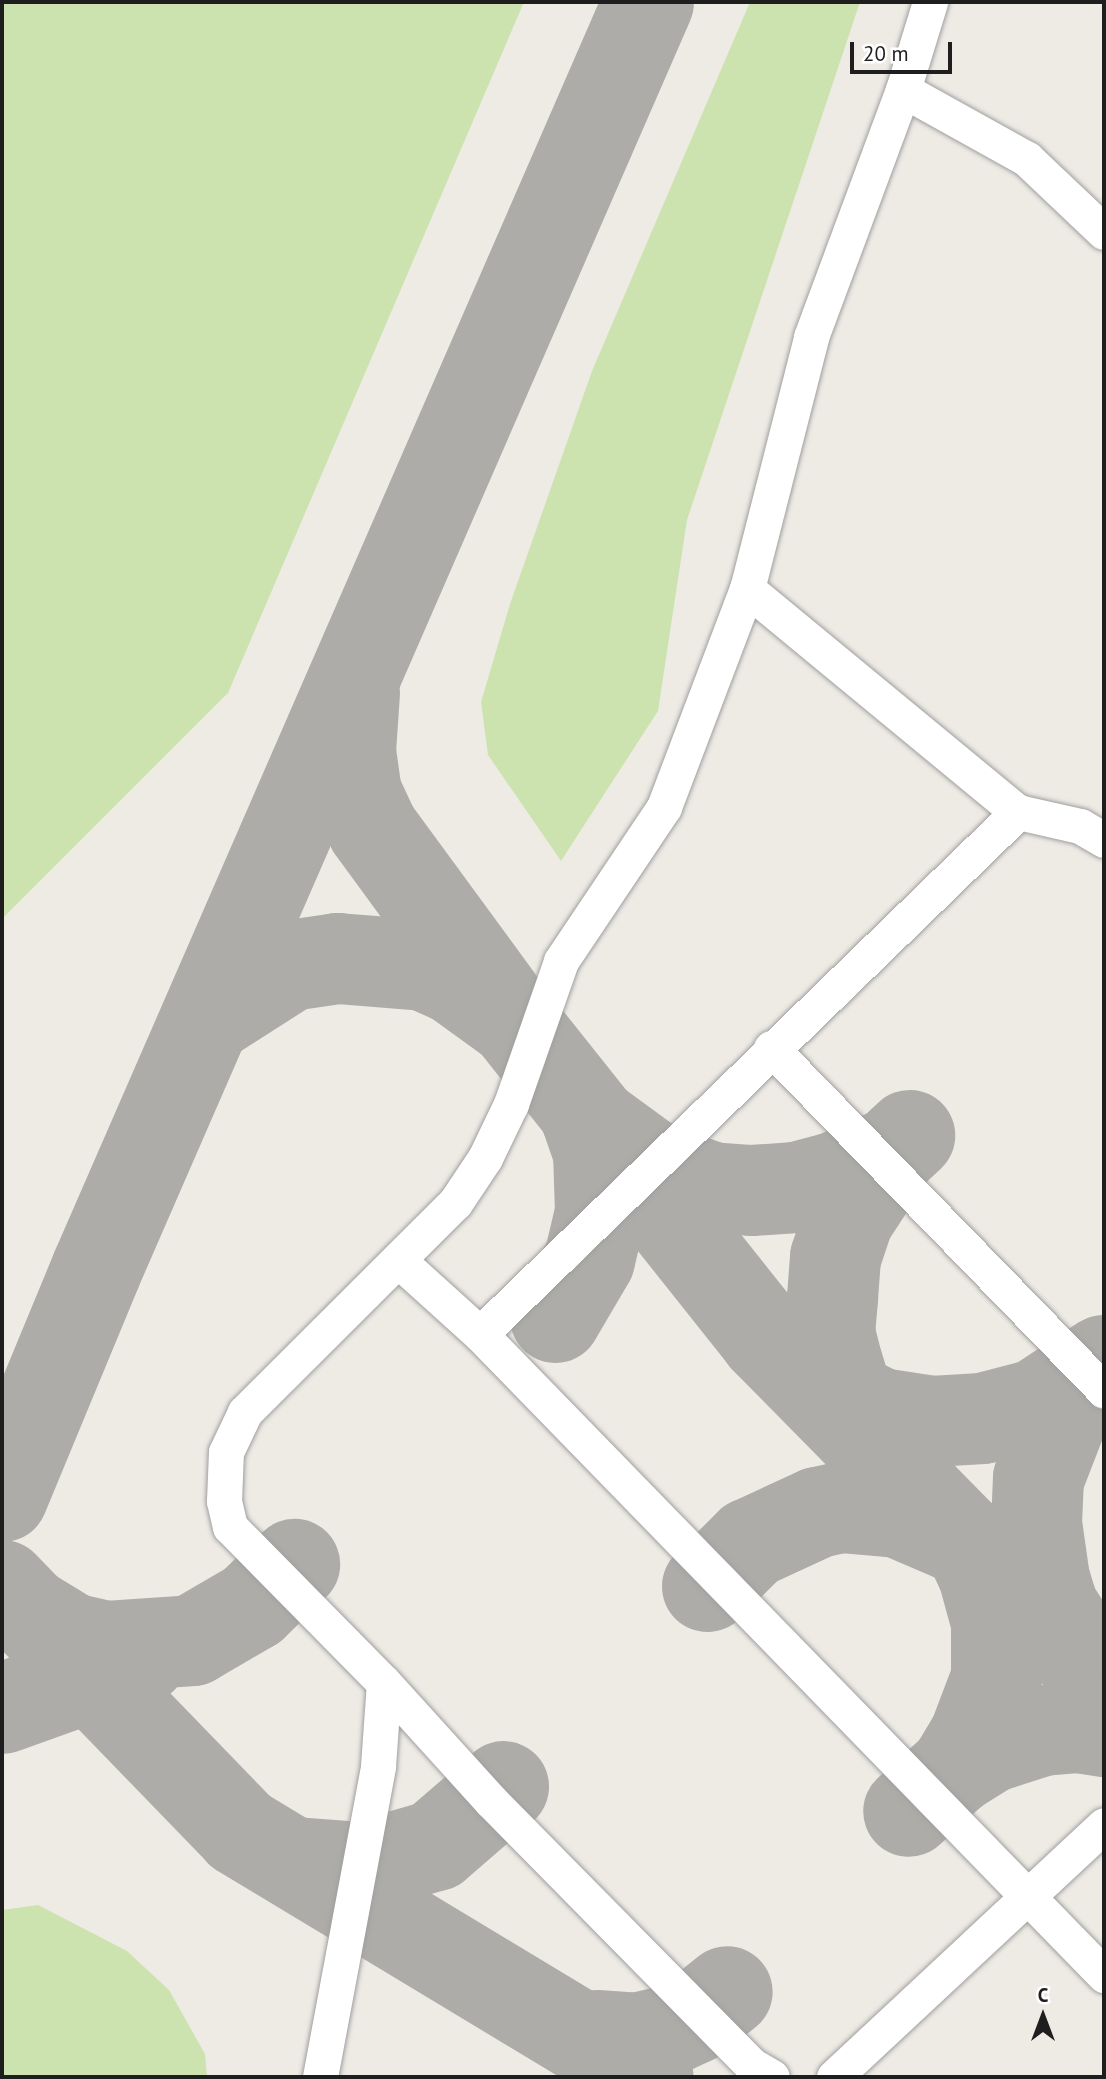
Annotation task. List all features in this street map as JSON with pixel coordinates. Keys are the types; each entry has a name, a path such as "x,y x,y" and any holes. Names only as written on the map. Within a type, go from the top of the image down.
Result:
{"lane":[{"path":"772,2077 751,2065 490,1800 384,1683 230,1527 224,1476 226,1452 245,1412 455,1203 485,1158 512,1104 561,961 664,807 747,589 811,337 902,90 930,2"},
{"path":"902,90 1027,159 1104,232"},
{"path":"747,589 1018,812 1080,826 1104,840"},
{"path":"480,1334 639,1183 771,1048 1018,812"},
{"path":"771,1048 1104,1391"},
{"path":"398,1260 480,1334 1104,1975"},
{"path":"320,2077 378,1766 384,1683"},
{"path":"834,2077 1104,1825"}],"green space":[{"path":"2,2 524,2 228,693 2,919"},
{"path":"750,2 860,2 687,520 658,711 561,861 488,755 481,702 510,604 592,371"},
{"path":"38,1905 127,1951 169,1990 205,2054 207,2077 2,2077 2,1910"}],"taxiway":[{"path":"2,1496 96,1269 648,2"},
{"path":"354,692 350,751 356,793 372,828 497,999"},
{"path":"207,1018 290,965 337,958 424,965 455,979 513,1021 764,1337 1104,1682"},
{"path":"555,1317 589,1259 600,1212 598,1152 586,1117 653,1166 711,1187 751,1190 796,1187 834,1177 891,1152 909,1135"},
{"path":"867,1432 848,1399 829,1333 835,1257 848,1218 891,1152"},
{"path":"822,1384 880,1413 932,1421 982,1418 1036,1404 1103,1360"},
{"path":"1072,1637 1053,1608 1044,1579 1036,1523 1038,1478 1062,1416 1097,1365"},
{"path":"707,1586 750,1543 817,1512 841,1507 898,1512 968,1542 983,1574 996,1622 996,1678 974,1736 954,1769 908,1811"},
{"path":"30,1613 71,1638 107,1646 192,1640 252,1605 294,1564"},
{"path":"2,1585 240,1831 648,2077"},
{"path":"2,1708 141,1658"},
{"path":"954,1769 989,1747 1042,1730 1078,1727 1104,1731"},
{"path":"295,1862 358,1867 435,1845 503,1786"},
{"path":"596,2035 635,2038 665,2031 693,2018 727,1991"}]}
